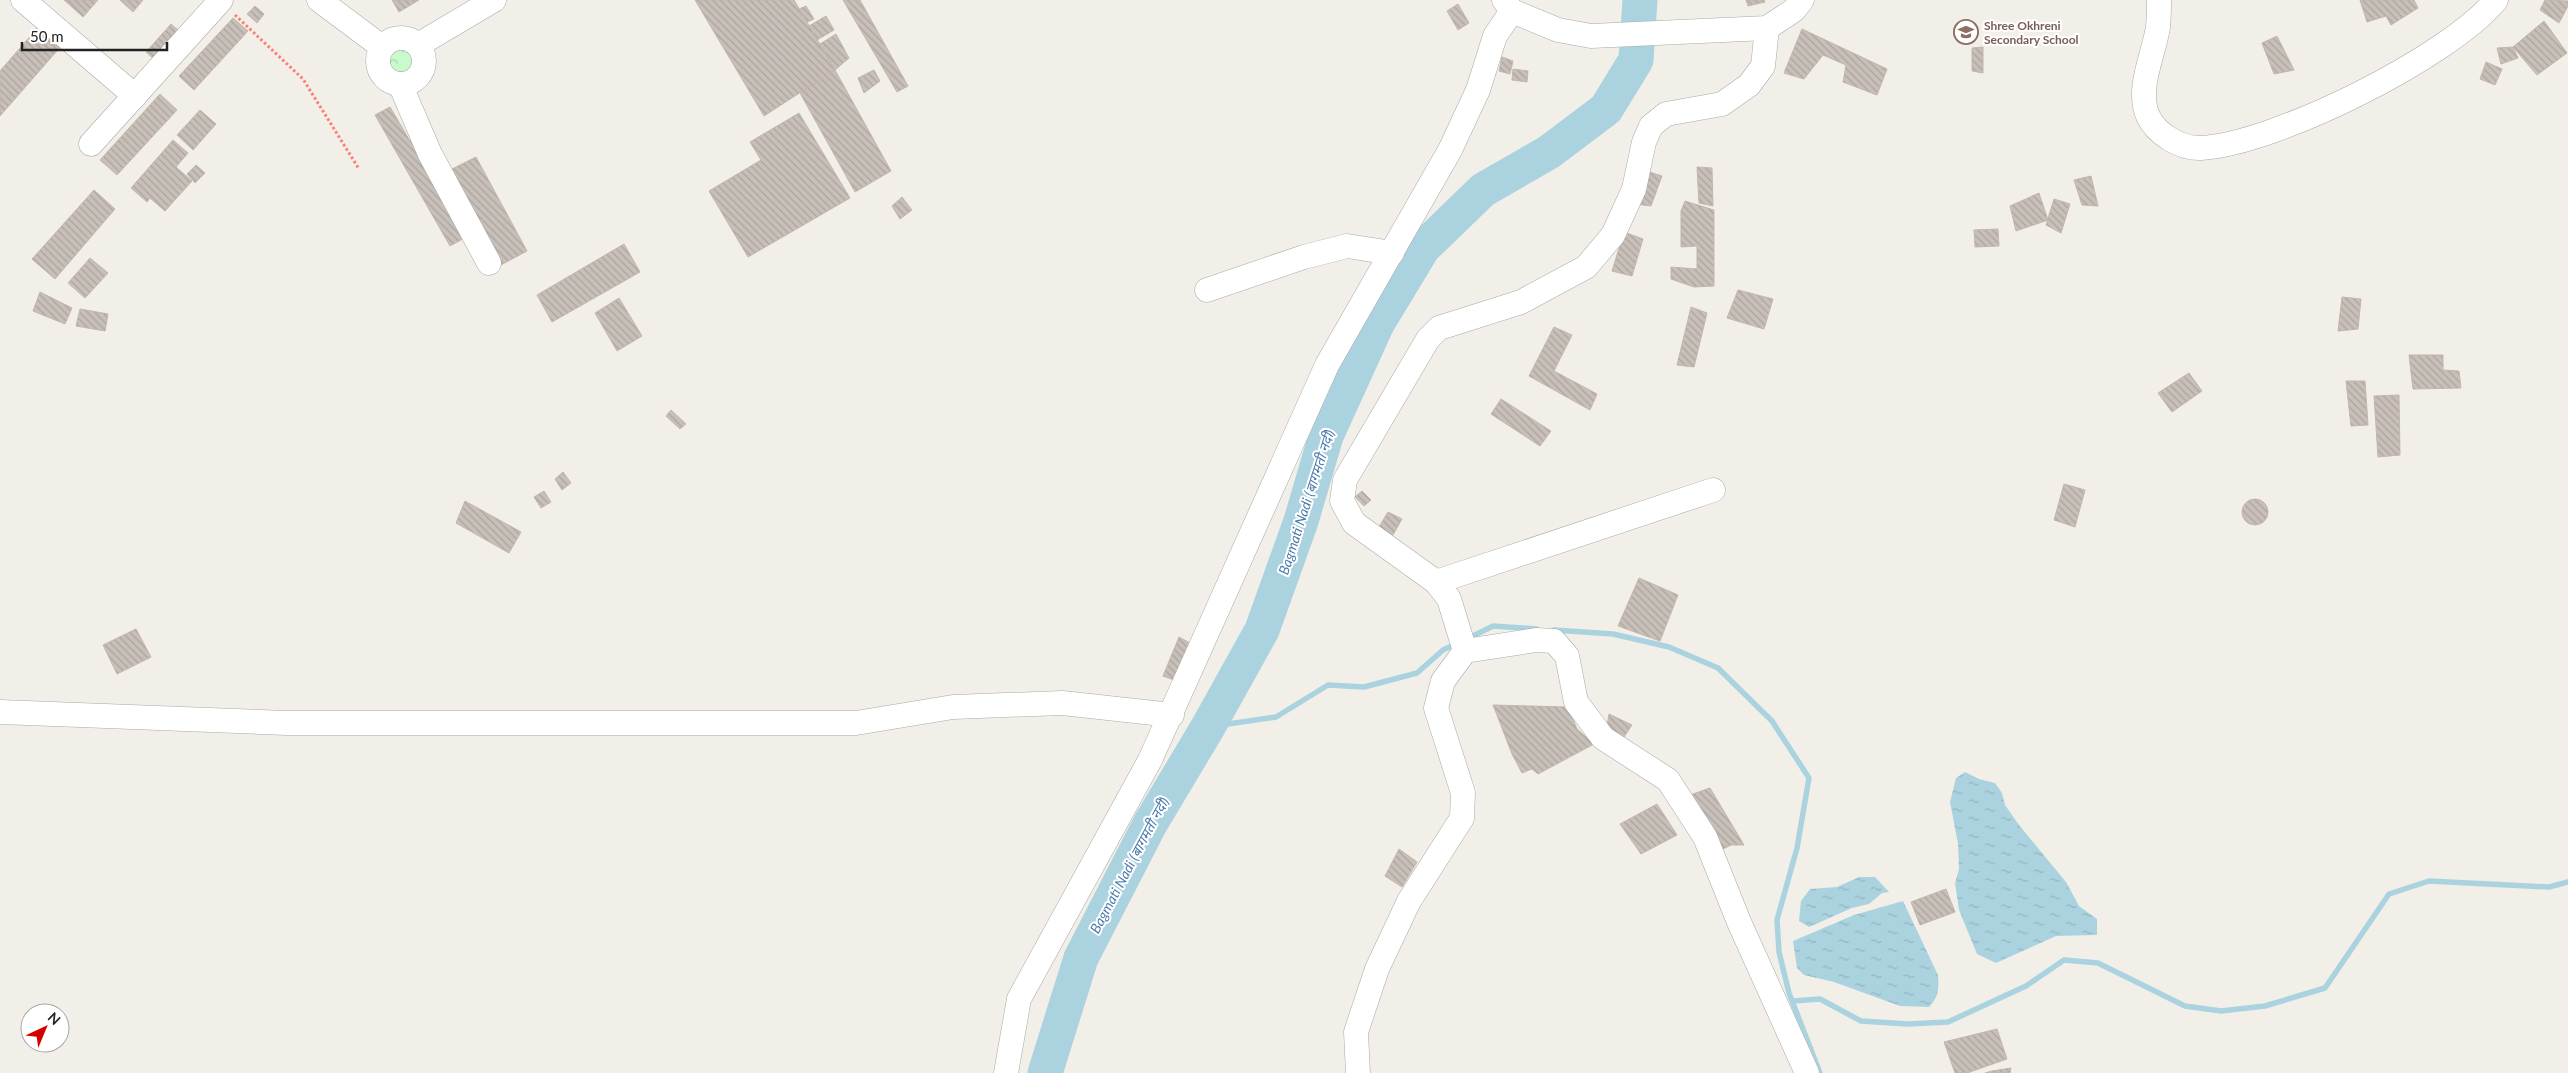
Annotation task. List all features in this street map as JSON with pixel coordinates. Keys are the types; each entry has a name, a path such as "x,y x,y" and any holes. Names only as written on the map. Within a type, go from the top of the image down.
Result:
{"street":[{"path":"22,0 135,96"},
{"path":"320,0 382,47"},
{"path":"418,46 494,0"},
{"path":"1006,1073 1018,999 1150,760 1172,715 1327,366 1450,150 1478,90 1495,36 1508,5 1558,30 1591,36 1679,34 1767,28 1794,10 1802,0"},
{"path":"2159,0 2158,27 2147,71 2145,98 2148,115 2156,127 2167,137 2200,148 2258,137 2345,101 2425,56 2464,29 2496,0"},
{"path":"91,144 221,1"},
{"path":"1465,651 1449,599 1436,582 1354,523 1342,501 1345,480 1428,339 1439,328 1521,302 1586,267 1613,235 1634,189 1644,142 1651,126 1666,114 1722,104 1749,85 1763,66 1767,28"},
{"path":"400,38 412,41 418,46 422,52 423,67 414,80 400,84 387,79 382,74 378,61 382,47 400,38"},
{"path":"400,84 430,154 488,263"},
{"path":"1208,290 1304,257 1347,246 1392,253"},
{"path":"1436,582 1713,490"},
{"path":"1358,1073 1356,1032 1377,969 1409,901 1462,818 1463,793 1436,708 1443,680 1465,651 1536,640 1554,641 1567,656 1576,702 1603,738 1668,780 1705,836 1739,922 1807,1073"},
{"path":"0,712 287,723 856,723 953,707 1062,704 1172,715"}],"path":[{"path":"221,1 303,79 359,169"}],"green space":[{"path":"401,44 408,45 413,49 417,54 417,68 413,73 408,77 401,78 394,77 389,73 385,68 384,61 385,54 389,49 394,45"}],"water":[{"path":"1965,772 1979,779 1995,783 2002,793 2005,805 2066,882 2079,906 2097,919 2097,935 2056,936 1996,963 1977,954 1959,910 1955,883 1959,869 1958,844 1950,802 1956,778"},
{"path":"1859,877 1875,877 1889,892 1882,893 1869,904 1852,908 1809,927 1799,921 1801,901 1810,889 1837,887"},
{"path":"1903,901 1938,975 1938,992 1935,1000 1929,1007 1900,1006 1834,982 1804,975 1797,968 1793,941 1854,915"}],"building":[{"path":"64,0 98,0 83,17"},
{"path":"120,0 143,0 133,12"},
{"path":"392,0 419,0 399,12"},
{"path":"695,0 794,0 835,70 764,116"},
{"path":"843,0 860,0 908,86 897,92"},
{"path":"1746,0 1764,0 1765,2 1748,6"},
{"path":"2360,0 2414,0 2418,8 2391,25 2386,16 2367,22"},
{"path":"2545,0 2568,1 2568,6 2559,23 2540,10"},
{"path":"1458,4 1469,23 1458,30 1447,11"},
{"path":"255,6 264,14 257,23 247,14"},
{"path":"806,6 814,19 807,22 799,9"},
{"path":"826,16 834,30 817,40 809,26"},
{"path":"233,18 248,31 194,90 179,76"},
{"path":"2544,21 2567,53 2537,75 2513,47"},
{"path":"171,24 179,31 154,59 146,52"},
{"path":"40,25 63,44 0,116 0,71"},
{"path":"1802,29 1887,69 1877,95 1843,82 1846,65 1823,55 1804,79 1784,73"},
{"path":"836,34 849,58 835,70 820,44"},
{"path":"2277,36 2294,70 2274,74 2262,43"},
{"path":"1983,47 1983,73 1972,71 1972,48"},
{"path":"2513,47 2518,58 2501,64 2497,48"},
{"path":"1502,57 1513,61 1510,74 1499,71"},
{"path":"2486,62 2502,69 2495,85 2480,79"},
{"path":"1513,69 1528,71 1527,82 1512,80"},
{"path":"835,70 891,171 855,192 800,93"},
{"path":"874,70 880,81 864,93 858,78"},
{"path":"160,94 177,110 117,175 100,160"},
{"path":"390,107 410,141 414,138 470,235 450,246 375,115"},
{"path":"200,110 216,124 193,150 177,135"},
{"path":"799,113 850,198 748,257 709,191 761,160 750,142"},
{"path":"173,140 188,153 176,167 192,181 165,211 150,198 147,202 131,188"},
{"path":"476,157 527,251 499,266 446,172"},
{"path":"196,165 205,173 195,183 187,174"},
{"path":"1697,167 1712,168 1713,206 1699,203"},
{"path":"1646,171 1662,176 1651,206 1635,204"},
{"path":"2091,176 2098,206 2082,205 2074,180"},
{"path":"94,190 115,209 55,279 32,259"},
{"path":"2039,193 2048,220 2016,231 2010,206"},
{"path":"902,197 912,210 900,219 892,206"},
{"path":"2054,199 2070,204 2061,233 2046,225"},
{"path":"1685,201 1714,210 1714,286 1694,287 1671,279 1671,267 1697,269 1697,246 1681,247 1681,211"},
{"path":"1998,229 1999,246 1975,247 1974,230"},
{"path":"1624,232 1643,239 1632,276 1612,271"},
{"path":"624,244 640,272 552,322 537,295"},
{"path":"90,258 108,273 85,298 68,283"},
{"path":"1738,290 1773,299 1764,329 1727,318"},
{"path":"40,292 72,308 65,324 33,311"},
{"path":"2342,297 2361,299 2358,329 2338,331"},
{"path":"619,298 642,336 617,351 595,313"},
{"path":"1691,307 1707,313 1694,367 1677,365"},
{"path":"80,309 108,314 105,331 76,326"},
{"path":"1554,327 1572,335 1554,371 1597,394 1590,410 1529,376"},
{"path":"2409,355 2443,355 2443,370 2459,371 2461,388 2413,389"},
{"path":"2189,373 2202,391 2172,412 2158,393"},
{"path":"2346,381 2365,381 2368,425 2351,426"},
{"path":"2399,395 2400,455 2378,457 2374,396"},
{"path":"1501,399 1551,431 1540,446 1491,414"},
{"path":"671,410 686,424 680,429 666,416"},
{"path":"563,472 571,483 562,490 555,479"},
{"path":"2064,484 2085,490 2075,527 2054,520"},
{"path":"544,491 551,502 541,508 534,497"},
{"path":"1362,491 1371,500 1364,506 1355,497"},
{"path":"2255,499 2264,503 2268,512 2264,521 2255,525 2246,521 2242,512 2246,503"},
{"path":"465,501 521,532 509,553 456,523"},
{"path":"1388,512 1402,519 1390,540 1376,532"},
{"path":"1639,578 1678,595 1660,641 1618,626"},
{"path":"136,629 151,657 117,674 103,645"},
{"path":"1179,637 1190,643 1174,680 1163,676"},
{"path":"1493,705 1568,707 1577,729 1594,744 1538,774 1532,769 1522,773 1512,754"},
{"path":"1609,714 1632,725 1622,740 1606,731"},
{"path":"1710,788 1744,845 1731,845 1723,849 1687,796"},
{"path":"1657,804 1677,835 1641,854 1620,824"},
{"path":"1399,849 1417,862 1402,887 1385,876"},
{"path":"1946,889 1955,912 1920,925 1911,902"},
{"path":"1997,1029 2007,1059 1967,1073 1955,1073 1944,1042"},
{"path":"2011,1068 2010,1073 1985,1073 1992,1071"}],"waterway":[{"name":"Bagmati Nadi (बागमती नदी)","path":"1045,1073 1081,958 1150,824 1208,727 1262,630 1301,521 1326,436 1377,324 1423,248 1483,190 1549,152 1606,109 1636,60 1640,0"},
{"path":"1467,639 1493,626 1537,629"},
{"path":"1554,630 1613,634 1669,647 1718,668 1772,721 1809,778 1797,848 1777,920 1779,952 1789,993 1820,1073"},
{"path":"1208,727 1276,717 1328,685 1364,687 1417,673 1443,650 1456,644"},
{"path":"1793,1001 1820,999 1861,1021 1908,1024 1948,1022 2026,986 2064,960 2098,963 2185,1006 2221,1011 2265,1006 2325,988 2389,894 2429,881 2549,887 2568,882"}],"place":[{"name":"Shree Okhreni Secondary School","path":"1966,32"}]}
